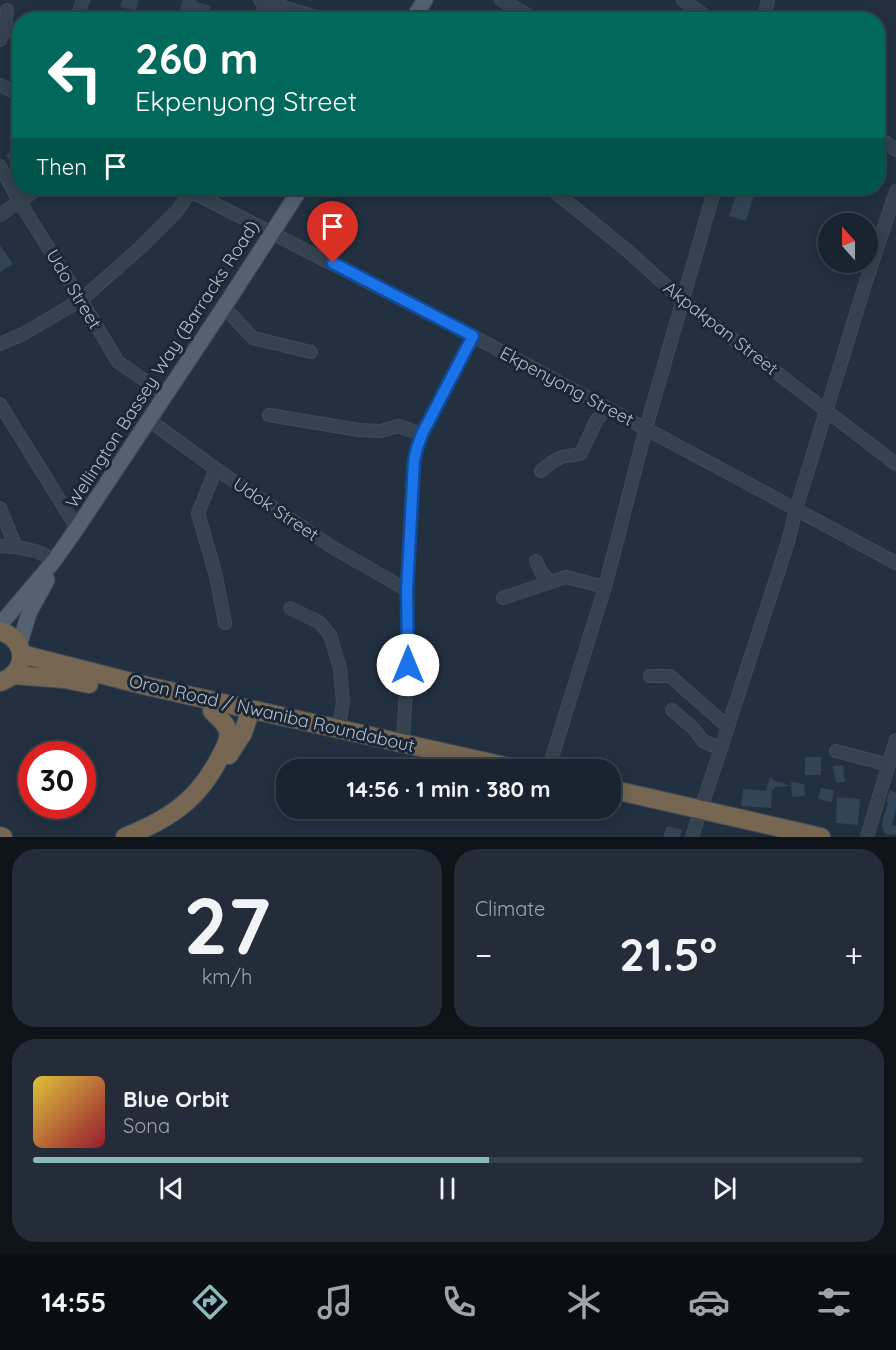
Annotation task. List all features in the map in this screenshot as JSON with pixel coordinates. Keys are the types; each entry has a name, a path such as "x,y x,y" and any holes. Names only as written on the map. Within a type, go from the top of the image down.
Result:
{"highway":[{"path":"0,631 15,640 20,650 21,662 18,669 7,679"},
{"name":"Oron Road / Nwaniba Roundabout","path":"20,650 147,686 475,759"},
{"path":"7,679 65,679 433,759"},
{"path":"126,837 151,826 176,810 204,784 222,755 228,736 227,728 212,711"},
{"path":"143,837 179,816 207,790 243,733 248,718"},
{"path":"621,792 777,837"},
{"path":"621,800 821,837"}],"main road":[{"name":"Wellington Bassey Way (Barracks Road)","path":"54,561 224,308 296,195"},
{"path":"0,625 54,561"},
{"path":"20,650 29,613 54,561"}],"street":[{"path":"501,0 523,12"},
{"path":"683,0 700,12"},
{"path":"264,1 300,12"},
{"path":"0,40 5,30 8,10"},
{"name":"Udo Street","path":"0,166 12,187"},
{"path":"692,837 788,542 864,288 896,191"},
{"name":"Udo Street","path":"17,195 118,362 166,394"},
{"path":"0,215 29,195"},
{"path":"0,344 38,326 81,300 177,211 186,195"},
{"name":"Ekpenyong Street","path":"201,195 473,336 896,563"},
{"name":"Akpakpan Street","path":"559,195 628,251 683,301 896,464"},
{"path":"551,759 605,587 646,428 713,195"},
{"path":"224,308 253,338 311,352"},
{"path":"403,742 408,651 407,590 414,461 422,434 473,336"},
{"path":"0,404 77,528"},
{"path":"541,471 555,460 581,453 596,421 607,408"},
{"path":"269,415 359,430 381,431 398,426 422,434"},
{"name":"Udok Street","path":"149,420 216,469 332,547 407,590"},
{"path":"216,469 198,513 216,576 225,623"},
{"path":"0,508 16,547"},
{"path":"0,546 16,547 47,555 54,561"},
{"path":"536,561 541,572 550,582"},
{"path":"503,598 566,577 605,587"},
{"path":"290,608 320,622 330,635 340,668 343,703 338,728"},
{"path":"650,676 670,676 728,727"},
{"path":"672,710 693,728 703,741 721,749"},
{"path":"867,837 896,740"},
{"path":"836,751 889,765"}],"building":[{"path":"122,0 139,0 136,11 120,7"},
{"path":"183,0 197,0 196,2 211,6 209,12 179,12"},
{"path":"12,151 12,164 6,155"},
{"path":"736,195 754,195 746,221 729,216"},
{"path":"0,245 13,264 0,272"},
{"path":"805,757 821,757 821,775 805,775"},
{"path":"843,765 845,782 836,783 833,766"},
{"path":"770,777 791,786 772,789 771,808 741,806 743,789 766,791"},
{"path":"791,782 804,784 805,796 792,797"},
{"path":"821,788 834,790 832,802 818,799"},
{"path":"890,790 896,793 896,810 892,825 896,826 896,835 885,834 882,827"},
{"path":"837,797 860,799 858,825 836,823"},
{"path":"667,826 682,830 680,837 663,837"}],"route":[{"path":"333,263 473,336 422,434 414,461 407,590 408,665"}]}
